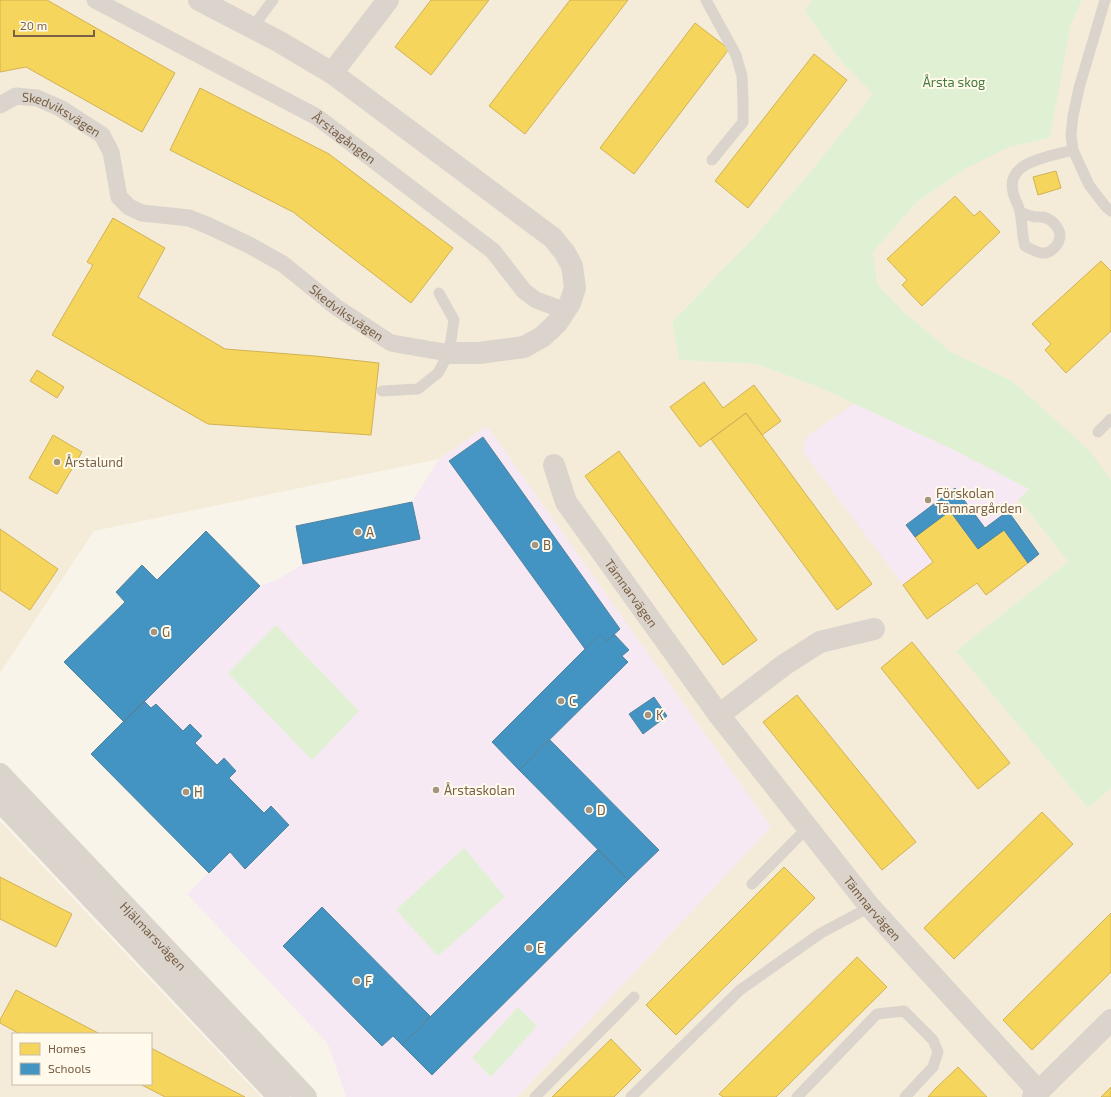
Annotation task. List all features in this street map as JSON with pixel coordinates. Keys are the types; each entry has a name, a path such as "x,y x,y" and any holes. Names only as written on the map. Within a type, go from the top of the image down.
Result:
{"street":[{"name":"Årstagången","path":"95,0 317,117 493,251 524,291 536,300 566,311"},
{"path":"332,73 388,0"},
{"name":"Skedviksvägen","path":"0,105 16,96 37,98 60,108 102,135 111,152 119,197 129,207 142,213 189,218 249,245 283,264 336,306 390,344 449,353 479,353 524,347 542,337 557,323 566,311 575,288 572,266 565,253 553,238 332,73 278,41 202,1"},
{"name":"Tämnarvägen","path":"554,465 566,502 719,715 870,907 1036,1094"},
{"path":"719,715 784,664 820,642 874,629"},
{"name":"Hjälmarsvägen","path":"0,774 306,1097"},
{"name":"Hjälmarsvägen","path":"0,801 278,1097"},
{"path":"1036,1094 1111,1020"}],"lane":[{"path":"252,28 273,0"},
{"path":"706,0 736,55 742,76 743,100 743,122 712,160"},
{"path":"1105,0 1079,88 1073,116 1072,135 1073,150 1089,185 1106,207 1111,211"},
{"path":"1020,212 1012,191 1012,181 1017,171 1027,162 1073,150"},
{"path":"382,391 418,389 438,373 449,353 454,320 439,293"},
{"path":"1098,432 1111,419"},
{"path":"752,884 808,827"},
{"path":"631,1097 740,990 821,933 870,907"},
{"path":"535,1097 634,997"},
{"path":"798,1097 877,1014 904,1011 933,1040 938,1052 933,1067 905,1097"}],"shaded area":[{"path":"0,0 812,0 805,11 841,61 873,94 808,175 757,234 672,322 679,360 756,364 816,386 952,449 1029,489 1019,499 1068,562 956,651 1088,808 1111,788 1111,1097 517,1097 771,827 487,426 439,459 94,531 0,673"},
{"path":"1082,0 1111,0 1111,480 1012,381 951,352 905,313 877,284 873,252 917,202 965,169 1009,147 1049,138 1071,24"},
{"name":"Förskolan Tämnargården","path":"855,403 952,449 1029,489 1008,511 1039,554 1028,563 1004,530 978,549 950,511 915,537 933,562 903,585 803,452 806,437"},
{"name":"Årstaskolan","path":"487,426 771,827 517,1097 346,1097 328,1044 187,894 209,872 91,754 123,721 64,662 125,602 116,592 142,565 157,579 206,531 260,586 277,580 303,564 296,526 412,502 439,459"},
{"path":"0,821 261,1097 0,1097"}],"green space":[{"name":"Årsta skog","path":"812,0 1082,0 1071,24 1049,138 1009,147 965,169 917,202 873,252 877,284 905,313 951,352 1012,381 1090,451 1111,480 1111,788 1088,808 956,651 1068,562 1019,499 1029,489 952,449 816,386 756,364 679,360 672,322 757,234 808,175 873,94 841,61 805,11"},
{"path":"276,625 359,711 312,760 228,673"},
{"path":"464,848 505,897 438,956 396,910"},
{"path":"518,1007 537,1026 491,1077 472,1058"}],"building: Homes":[{"path":"0,0 47,0 175,73 142,132 26,67 0,72"},
{"path":"431,0 489,0 431,75 395,47"},
{"path":"570,0 628,0 525,134 489,106"},
{"path":"695,23 729,49 634,174 600,148"},
{"path":"814,54 847,80 748,208 715,181"},
{"path":"200,88 329,154 453,248 411,303 293,212 170,150"},
{"path":"1056,171 1061,188 1038,195 1033,177"},
{"path":"955,196 974,216 980,211 1000,232 922,306 902,285 907,280 887,259"},
{"path":"113,218 165,248 138,297 225,349 379,363 371,435 208,424 52,335 93,265 87,262"},
{"path":"1101,261 1111,271 1111,331 1066,373 1045,350 1051,344 1032,324"},
{"path":"37,370 64,387 57,398 30,381"},
{"path":"704,382 723,408 754,385 781,421 762,435 746,413 700,447 670,407"},
{"path":"746,413 872,584 837,610 711,439"},
{"name":"Årstalund","path":"53,435 82,452 57,494 29,478"},
{"path":"619,451 757,640 723,665 585,476"},
{"path":"950,511 978,549 1004,530 1028,563 986,595 977,583 927,619 903,585 933,562 915,537"},
{"path":"0,529 58,569 30,610 0,590"},
{"path":"912,642 1010,763 978,789 881,668"},
{"path":"797,695 916,842 882,870 763,722"},
{"path":"1042,812 1073,844 954,959 924,928"},
{"path":"784,867 815,898 676,1035 646,1005"},
{"path":"0,877 72,914 56,947 0,919"},
{"path":"1111,913 1111,972 1032,1050 1003,1020"},
{"path":"857,957 887,987 776,1097 723,1097 719,1094"},
{"path":"16,990 98,1033 18,1033 0,1023 0,1020"},
{"path":"611,1039 641,1070 614,1097 552,1097"},
{"path":"152,1049 245,1097 165,1097 142,1085 152,1085"},
{"path":"958,1067 987,1097 928,1097 935,1089"},
{"path":"1111,1087 1111,1097 1101,1097"}],"building: Schools":[{"name":"B","path":"483,437 620,629 607,641 600,634 585,649 449,461"},
{"path":"955,488 985,528 1008,511 1039,554 1028,563 1004,530 978,549 950,511 915,537 906,525"},
{"name":"A","path":"412,502 420,539 303,564 296,526"},
{"name":"G","path":"206,531 260,586 124,722 64,662 125,602 116,592 142,565 157,580"},
{"name":"C","path":"600,634 607,641 614,634 629,650 622,656 628,662 519,770 492,742"},
{"name":"K","path":"654,697 667,716 643,734 629,714"},
{"name":"H","path":"144,701 151,708 156,704 183,731 190,724 202,736 195,743 217,765 224,758 236,771 229,778 264,813 271,806 289,825 245,869 230,852 209,873 91,754"},
{"name":"D","path":"550,740 659,850 628,880 519,770"},
{"name":"E","path":"598,849 628,880 432,1075 402,1045"},
{"name":"F","path":"322,907 430,1016 402,1045 393,1036 382,1046 283,946"}],"place":[{"name":"Årstalund","path":"57,462"},
{"name":"Förskolan Tämnargården","path":"928,500"},
{"name":"A","path":"358,532"},
{"name":"B","path":"535,545"},
{"name":"G","path":"154,632"},
{"name":"C","path":"561,701"},
{"name":"K","path":"648,715"},
{"name":"Årstaskolan","path":"436,790"},
{"name":"H","path":"186,792"},
{"name":"D","path":"589,810"},
{"name":"E","path":"529,948"},
{"name":"F","path":"357,981"}]}
